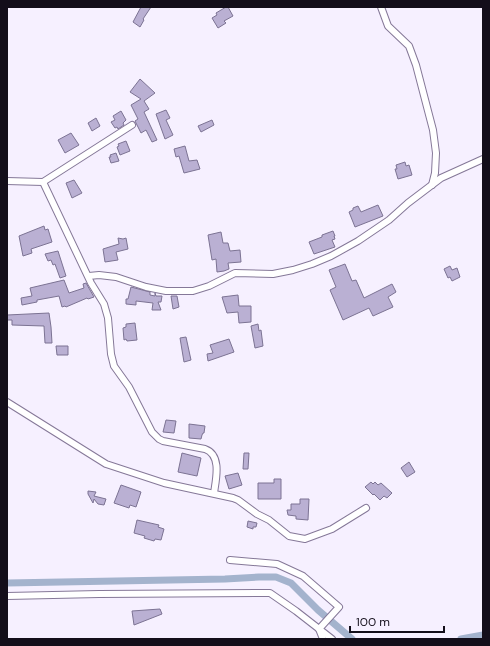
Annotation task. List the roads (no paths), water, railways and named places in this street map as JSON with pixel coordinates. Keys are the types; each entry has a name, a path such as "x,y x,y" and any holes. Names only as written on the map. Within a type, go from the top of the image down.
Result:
{"street":[{"path":"381,7 388,26 408,46 416,65 433,130 436,153 435,173 432,185"},
{"path":"7,181 43,182 132,125"},
{"path":"89,276 99,275 116,277 146,287 166,291 192,290 209,286 235,273 272,274 293,270 331,256 358,241 389,220 440,178 483,159"},
{"path":"43,182 91,283 104,304 114,366 129,386 152,432 159,439 212,453 216,460 214,494"},
{"path":"7,402 106,464 164,483 238,500 257,514 269,520 289,536 305,539 332,529 366,508"},
{"path":"230,560 277,564 303,576 339,607 319,628"},
{"path":"7,596 270,593 332,639"},
{"path":"319,628 323,639"}],"waterway":[{"path":"7,583 276,577 291,583 318,610 352,639"},
{"path":"461,639 483,635"}]}
